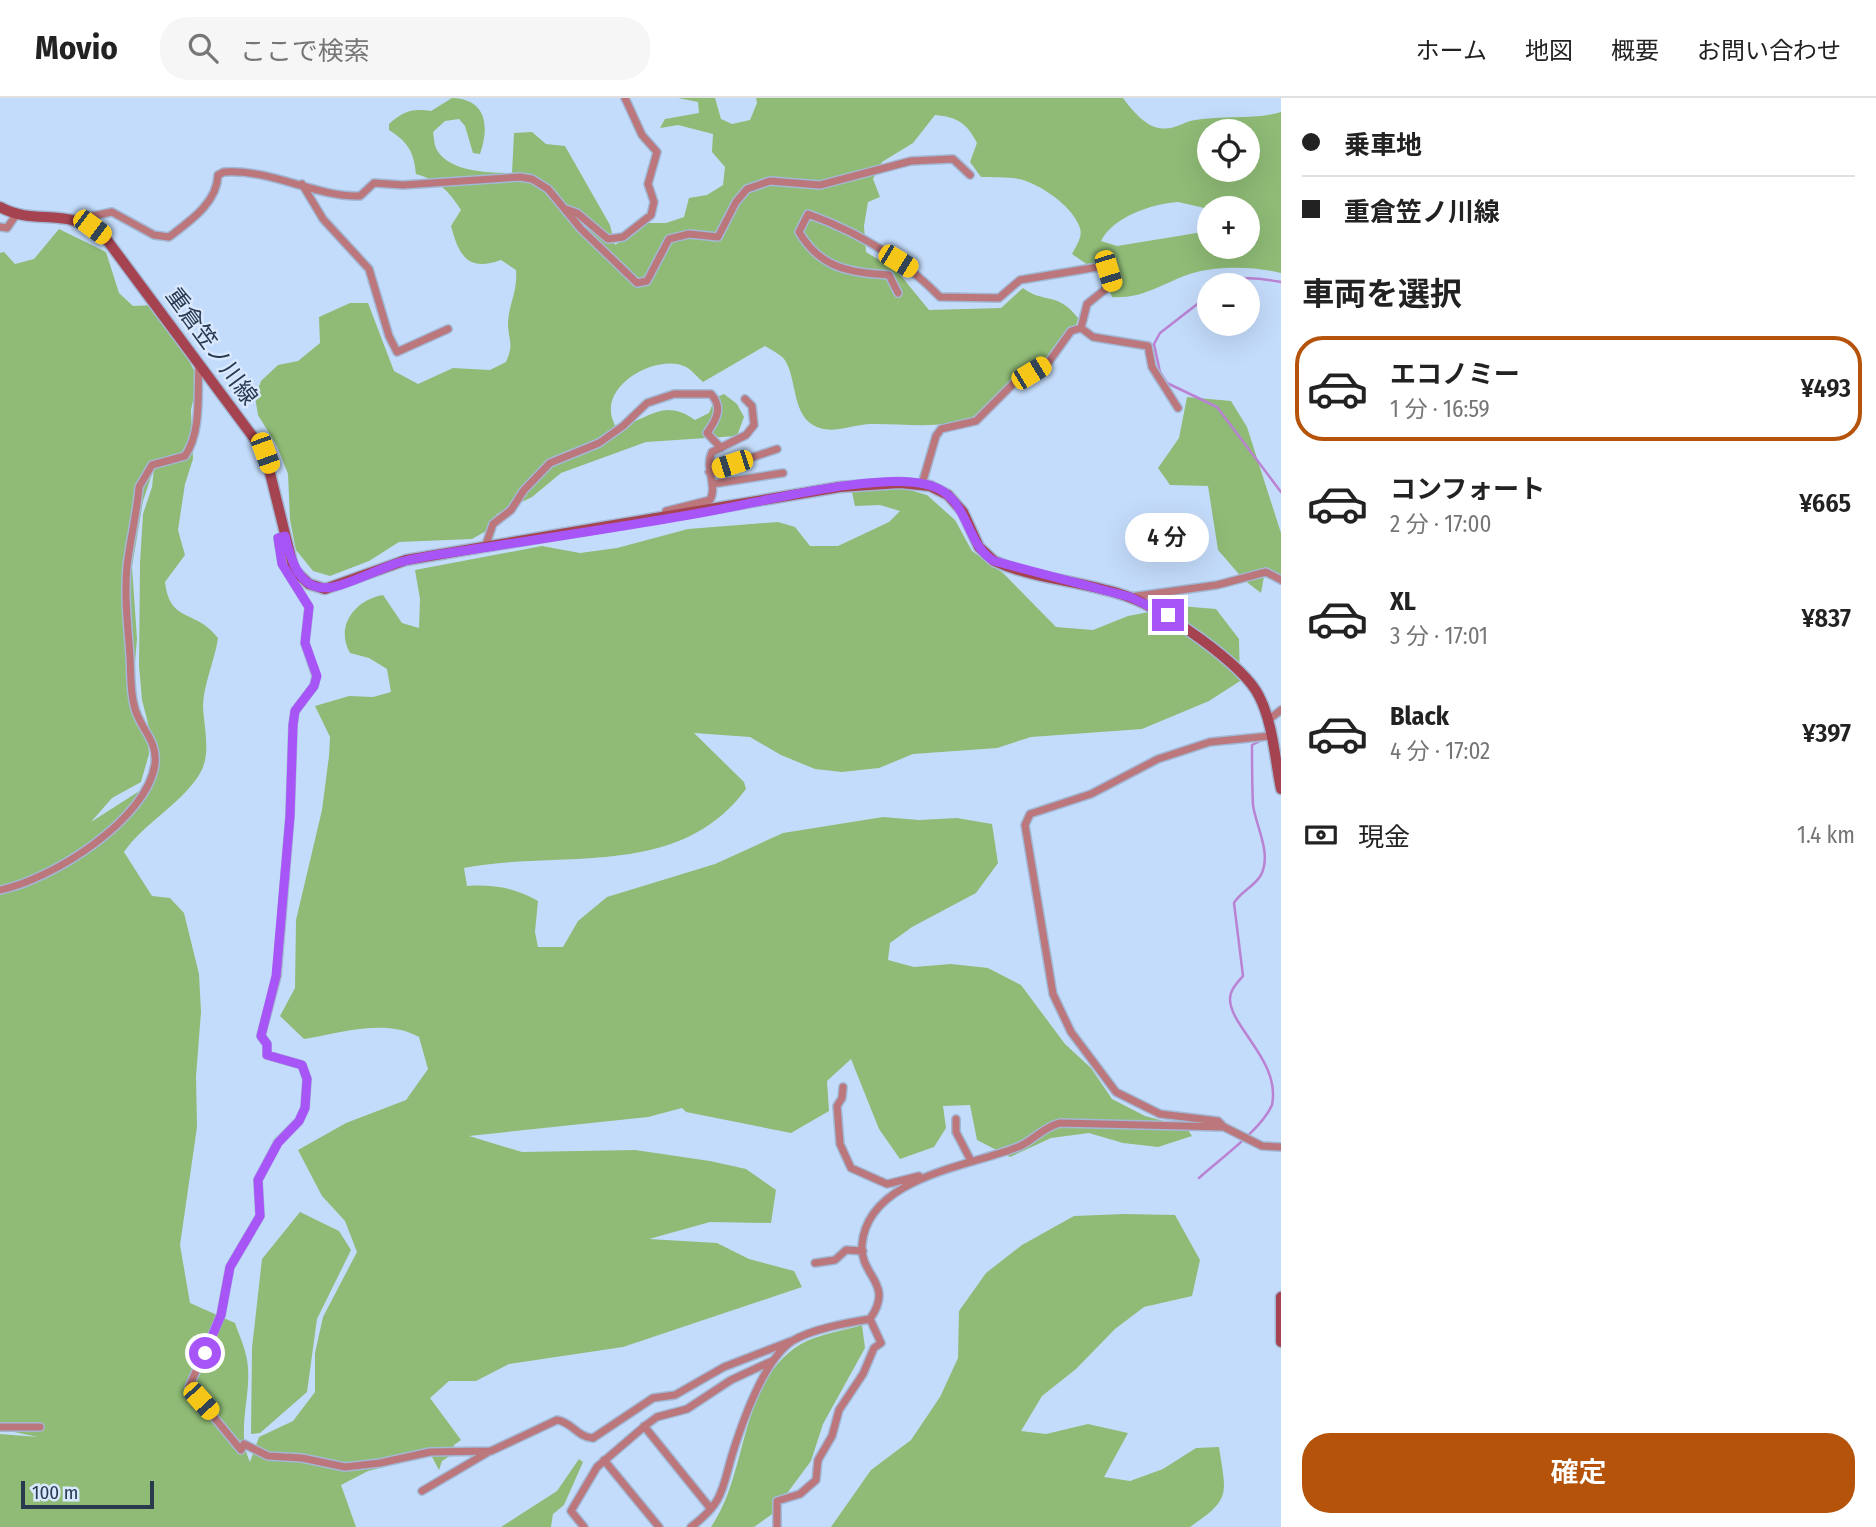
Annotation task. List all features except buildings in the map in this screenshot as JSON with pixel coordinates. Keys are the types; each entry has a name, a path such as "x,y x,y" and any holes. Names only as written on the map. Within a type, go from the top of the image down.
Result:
{"main road":[{"path":"0,207 16,215 78,219"},
{"name":"重倉笠ノ川線","path":"78,219 104,236 199,360 265,453 276,488 294,570 309,584 325,589 406,560 840,487 922,484 939,489 956,502 979,547 994,561 1130,597 1168,615 1250,680 1262,703 1281,789"},
{"path":"1281,1297 1281,1342"}],"street":[{"path":"565,209 577,214 608,239 623,237 651,215 654,202 648,184 657,152 642,135 625,98"},
{"path":"78,219 112,212 154,235 169,237 210,201 217,189 218,175 224,172 275,177 339,197 360,196 374,183 403,185 520,177 532,179 548,189 581,229 637,283 647,281 669,239 689,234 718,237 736,202 747,189 769,181 820,185 911,161 953,159 970,175"},
{"path":"302,184 323,219 369,269 388,336 397,352 448,329"},
{"path":"898,293 889,275 838,270 807,246 799,232 808,214 851,229 916,272 940,297 999,298 1020,280 1098,267 1108,271 1112,284 1087,304 1081,328"},
{"path":"0,228 7,228 16,215"},
{"path":"1081,328 1093,337 1148,346 1152,367 1178,408"},
{"path":"922,484 936,436 941,429 976,421 1014,383 1048,363 1071,331 1081,328"},
{"path":"0,890 27,884 93,845 131,811 150,780 155,762 153,739 134,706 127,568 139,487 145,475 152,465 185,456 191,447 196,426 199,360"},
{"path":"485,547 493,524 511,510 524,490 550,463 598,443 624,426 647,403 674,394 711,394 717,401 719,412 707,433 721,448"},
{"path":"662,519 666,511 710,500 712,484 709,458 712,452 747,435 754,425 751,406 745,399"},
{"path":"709,472 777,449"},
{"path":"712,484 783,473"},
{"path":"285,536 278,538 282,564 309,607 305,643 317,676 314,686 299,704 294,718 290,816 276,976 261,1036 267,1044 267,1055 302,1065 307,1079 305,1108 299,1121 278,1143 258,1180 260,1216 230,1267 221,1315 189,1387 241,1450 244,1444 268,1456 302,1458 345,1466 380,1463 430,1452 491,1451"},
{"path":"1130,597 1217,585 1266,572 1281,580"},
{"path":"1267,721 1281,710"},
{"path":"1267,721 1281,716"},
{"path":"1224,1128 1218,1121 1160,1114 1116,1092 1071,1032 1053,994 1025,825 1030,814 1091,794 1158,760 1210,742 1270,736"},
{"path":"842,1087 842,1098 837,1106 839,1144 851,1168 887,1184 927,1175 1018,1147 1051,1125 1060,1124 1224,1128 1269,1148 1281,1147"},
{"path":"956,1119 956,1132 971,1161"},
{"path":"422,1491 491,1451 557,1420 566,1422 579,1435 593,1438 653,1398 675,1395 724,1367 793,1340 870,1319 877,1308 880,1291 863,1251 867,1223 916,1180 927,1175"},
{"path":"815,1263 835,1260 846,1250 863,1251"},
{"path":"777,1527 777,1501 800,1494 816,1480 818,1460 832,1436 839,1410 863,1374 874,1348 881,1343 870,1319"},
{"path":"691,1527 723,1494 745,1417 772,1361 793,1340"},
{"path":"584,1527 571,1511 604,1460 657,1417 687,1409 731,1380 772,1361"},
{"path":"644,1426 711,1508"},
{"path":"0,1427 40,1427"},
{"path":"604,1460 659,1527"}],"green space":[{"path":"452,98 472,103 478,109 485,133 480,154 473,153 465,126 459,119 445,121 433,132 436,148 443,157 471,170 512,173 514,133 532,132 546,144 565,146 610,225 615,245 647,223 666,223 684,217 689,198 707,195 723,185 725,167 712,152 713,134 678,125 660,128 665,119 699,113 698,102 678,98 715,98 721,119 732,124 750,120 757,103 756,98 1123,98 1134,112 1154,127 1164,129 1197,120 1197,182 1260,182 1260,119 1206,119 1281,112 1281,273 1258,269 1220,268 1195,272 1140,294 1112,297 1105,277 1072,254 1081,231 1065,206 1050,193 1021,179 981,177 970,162 977,143 969,130 955,119 935,115 913,143 882,162 873,179 880,197 868,202 864,226 866,252 897,271 929,310 1001,308 1023,288 1064,304 1078,318 1073,336 1047,356 998,402 970,418 946,424 869,424 823,429 809,422 803,415 786,362 765,346 703,382 686,367 660,364 632,376 620,386 613,399 611,412 616,427 665,410 684,413 695,420 709,413 715,398 724,394 737,404 744,417 737,436 646,442 561,473 532,497 497,514 488,530 472,539 399,542 369,561 330,576 313,571 296,550 290,520 288,474 277,446 258,415 255,397 261,381 278,365 298,361 320,343 319,317 350,303 368,303 394,371 418,384 453,368 490,370 506,362 510,351 508,318 516,285 516,270 501,260 480,264 467,259 458,246 451,226 461,210 442,187 431,179 416,174 409,148 389,130 389,124 399,116 419,110 431,111","holes":["1197,196 1260,196 1260,259 1197,259 1197,233 1117,246 1101,241 1114,225 1145,209 1178,202 1197,206"]},
{"path":"59,229 106,252 119,293 133,306 155,305 165,315 198,378 191,410 193,459 185,484 178,530 185,555 165,582 172,604 201,622 218,638 203,707 205,759 191,786 132,841 124,852 152,896 170,898 184,913 199,974 201,1012 196,1077 197,1127 180,1245 190,1303 235,1323 243,1346 248,1373 244,1437 250,1462 259,1437 293,1421 315,1392 315,1353 323,1317 357,1252 345,1221 322,1196 298,1150 346,1123 406,1100 428,1069 419,1037 406,1031 392,1028 363,1029 304,1039 280,1016 295,988 296,920 322,810 329,756 330,737 315,706 349,696 373,697 391,692 387,669 369,658 350,653 346,643 346,625 350,616 363,603 383,595 402,623 419,628 420,599 415,570 542,546 580,553 617,548 688,529 778,522 795,527 810,546 838,546 889,522 900,511 880,505 855,506 852,492 892,485 927,495 955,520 972,551 1003,573 1056,627 1093,630 1128,616 1180,606 1216,609 1239,639 1240,681 1209,701 1142,729 1031,737 997,748 913,754 879,768 842,772 815,769 781,755 750,737 694,733 744,782 746,789 718,818 687,837 652,849 616,856 464,868 467,886 504,888 538,901 535,932 538,947 563,947 578,921 607,897 715,864 783,833 883,817 919,820 957,818 992,824 998,863 976,893 912,927 890,943 888,960 914,967 951,964 988,968 1021,985 1065,1044 1091,1068 1112,1099 1145,1116 1186,1127 1192,1136 1158,1147 1123,1143 1089,1133 1051,1138 1010,1157 977,1140 970,1105 943,1106 946,1128 934,1147 900,1159 879,1129 851,1059 827,1081 829,1111 791,1133 686,1112 682,1108 648,1117 469,1136 522,1152 635,1150 746,1169 776,1190 771,1223 710,1222 649,1239 717,1243 749,1259 794,1271 802,1287 623,1347 509,1364 476,1381 449,1381 430,1398 461,1440 454,1445 451,1455 442,1461 439,1470 431,1455 368,1471 341,1485 356,1527 0,1527 0,1434 38,1437 0,1429 0,253 4,252 15,264 34,259","holes":["154,468 152,487 143,514 139,666 142,700 154,747 151,774 141,790 91,822 112,798 141,782 149,754 148,742 132,698 137,639 132,567 143,501"]},
{"path":"1187,397 1231,401 1247,427 1281,533 1281,577 1265,571 1261,593 1244,580 1218,550 1208,486 1170,485 1158,468 1179,438"},
{"path":"300,1212 339,1231 351,1250 317,1319 307,1392 260,1433 251,1434 252,1348 262,1259"},
{"path":"1175,1215 1200,1260 1192,1296 1144,1307 1115,1329 1076,1369 1042,1396 1021,1431 1046,1434 1088,1424 1128,1433 1104,1477 1130,1481 1163,1469 1196,1448 1219,1447 1224,1486 1223,1494 1213,1509 1190,1527 831,1527 871,1470 911,1440 940,1397 958,1358 959,1311 986,1273 1022,1245 1074,1216"},
{"path":"862,1325 865,1348 823,1424 811,1461 771,1515 754,1527 711,1527 723,1505 755,1404 766,1381 781,1361 801,1344"},
{"path":"579,1459 583,1462 564,1505 553,1514 551,1527 501,1527 557,1491"}],"waterway":[{"path":"1260,279 1281,282"},
{"path":"1197,304 1160,333 1154,344 1160,372 1167,383 1217,407 1281,492"},
{"path":"1199,1178 1250,1134 1272,1105 1273,1089 1269,1074 1232,1010 1230,999 1243,976 1234,903 1258,879 1264,867 1264,849 1253,805 1252,775 1252,745 1262,740"}],"route":[{"path":"205,1353 221,1315 230,1267 260,1216 258,1180 278,1143 299,1121 305,1108 307,1079 302,1065 267,1055 267,1044 261,1036 276,976 293,780 295,711 310,693 317,676 305,643 309,607 282,564 278,538 285,536 289,557 294,570 301,578 309,584 325,589 340,586 406,560 840,487 922,484 939,489 956,502 979,547 994,561 1007,567 1130,597 1168,615"}]}
